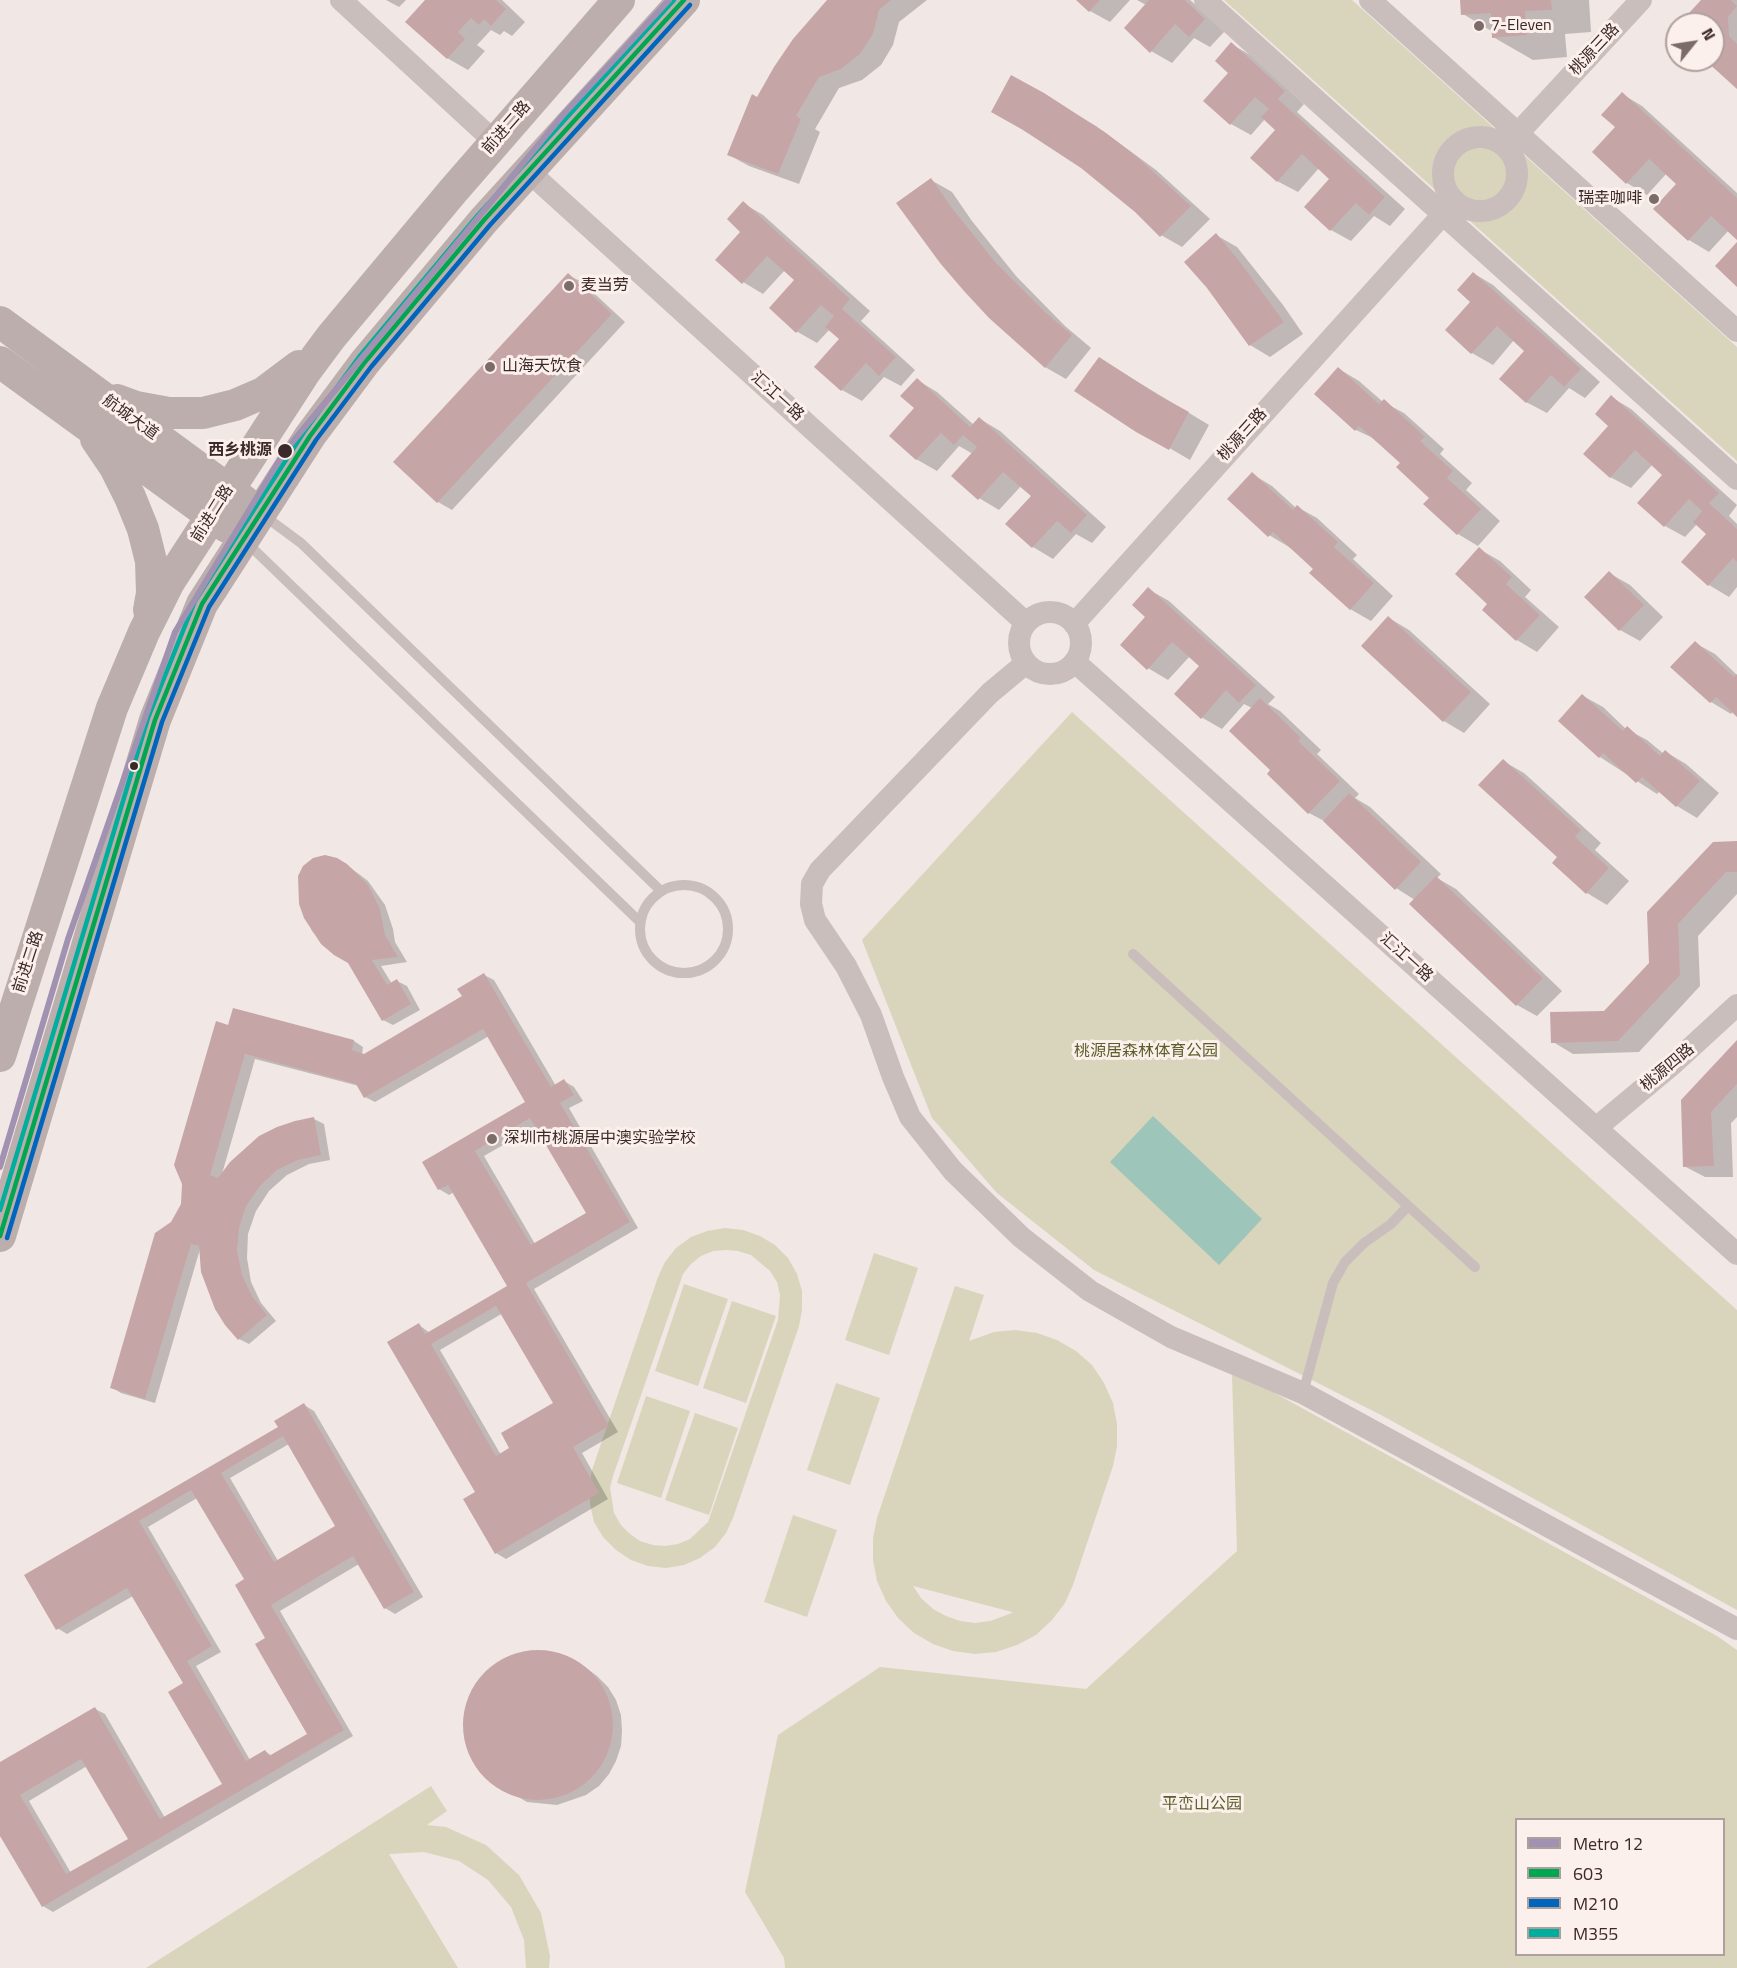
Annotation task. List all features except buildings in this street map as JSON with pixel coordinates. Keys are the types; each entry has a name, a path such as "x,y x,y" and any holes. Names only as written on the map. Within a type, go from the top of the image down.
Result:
{"main road":[{"name":"前进二路","path":"2,1043 112,708 144,632 169,582 304,372 331,337 495,142 620,0"},
{"path":"0,1236 155,720 202,604 310,436 351,380 484,220 684,0"},
{"name":"航城大道","path":"0,322 260,513"},
{"path":"94,391 136,407 169,413 202,412 235,405 263,393 294,370 331,337"},
{"name":"航城大道","path":"0,362 243,539"},
{"path":"75,417 97,441 115,466 143,529 151,561 152,593 144,632"}],"street":[{"path":"341,0 495,142"},
{"path":"1205,0 1448,208 1737,479"},
{"path":"1370,0 1512,141 1737,331"},
{"name":"桃源三路","path":"1512,141 1641,0"},
{"path":"1448,208 1444,172 1448,155 1456,146 1478,137 1512,141"},
{"path":"1448,208 1488,211 1500,206 1509,198 1515,188 1517,175 1516,163 1510,152 1512,141"},
{"name":"汇江一路","path":"528,171 1026,623"},
{"name":"桃源三路","path":"1074,624 1448,208"},
{"path":"1050,612 1059,613 1074,624 1080,633 1082,643 1080,653 1069,669 1051,674 1042,673 1026,663 1019,648 1019,639 1026,623 1041,613 1050,612"},
{"name":"汇江一路","path":"1075,662 1737,1254"},
{"path":"1026,663 990,693 820,870 812,884 815,920 846,966 871,1015 910,1117 953,1171 1021,1237 1090,1291 1171,1337 1303,1393 1737,1629"},
{"name":"桃源四路","path":"1596,1128 1674,1063 1737,1005"}],"lane":[{"path":"260,513 301,543 661,891"},
{"path":"243,539 640,921"},
{"path":"685,886 698,888 718,902 727,925 727,938 719,954 706,967 682,974 659,966 650,957 643,946 640,921 651,899 661,891 685,886"},
{"path":"1133,954 1475,1267"},
{"path":"1303,1393 1333,1283 1345,1262 1364,1243 1391,1224 1407,1206"}],"green space":[{"path":"1224,0 1352,0 1737,347 1737,461"},
{"name":"桃源居森林体育公园","path":"1072,712 1737,1310 1737,1610 1381,1415 1094,1270 997,1193 932,1118 862,940"},
{"path":"725,1228 743,1230 775,1245 788,1258 797,1274 802,1291 802,1310 799,1326 726,1533 715,1547 700,1558 684,1565 666,1568 648,1566 631,1560 603,1537 594,1522 589,1486 592,1470 658,1277 665,1262 676,1248 691,1237","holes":["713,1251 738,1251 751,1255 770,1271 777,1282 780,1295 778,1320 708,1522 690,1539 678,1544 665,1546 640,1541 621,1525 614,1513 610,1488 613,1476 683,1274 701,1256"]},
{"path":"874,1253 918,1268 889,1355 845,1340"},
{"path":"684,1284 728,1299 698,1386 655,1371"},
{"path":"955,1286 984,1295 969,1341 994,1332 1015,1330 1037,1333 1057,1340 1076,1351 1092,1365 1104,1383 1113,1403 1117,1424 1117,1446 1113,1466 1065,1603 1036,1635 996,1652 975,1654 953,1651 933,1644 914,1633 898,1618 886,1601 877,1581 873,1560 873,1538 877,1518","holes":["913,1586 1012,1612 990,1621 975,1623 960,1621 933,1609 921,1598"]},
{"path":"732,1301 776,1316 746,1403 703,1388"},
{"name":"平峦山公园","path":"1232,1375 1271,1391 1717,1636 1737,1650 1737,1968 785,1968 784,1958 745,1892 778,1735 880,1667 1086,1689 1237,1551"},
{"path":"836,1383 880,1398 850,1485 807,1470"},
{"path":"646,1396 690,1411 661,1498 617,1483"},
{"path":"695,1413 738,1428 709,1515 665,1500"},
{"path":"793,1515 837,1530 807,1617 764,1602"},
{"path":"431,1786 447,1811 427,1825 446,1827 486,1845 519,1875 541,1913 550,1956 549,1968 526,1968 524,1940 511,1907 488,1880 459,1861 424,1852 389,1854 458,1968 146,1968"}],"shaded area":[{"path":"1153,1116 1262,1219 1219,1265 1110,1162"}],"metro line":[{"name":"12","path":"0,1167 68,939 175,632 285,451 563,115 669,0"}],"transit line":[{"name":"M355","path":"0,1210 148,718 195,601 304,432 359,357 478,215 674,0"},
{"name":"603","path":"0,1236 155,720 202,604 310,436 365,362 484,220 684,0"},
{"name":"M210","path":"7,1238 162,722 209,607 316,440 371,367 490,225 690,5"}],"place":[{"name":"7-Eleven","path":"1479,26"},
{"name":"瑞幸咖啡","path":"1654,199"},
{"name":"麦当劳","path":"569,286"},
{"name":"山海天饮食","path":"490,367"},
{"name":"西乡桃源","path":"285,451"},
{"name":"深圳市桃源居中澳实验学校","path":"492,1139"}]}
